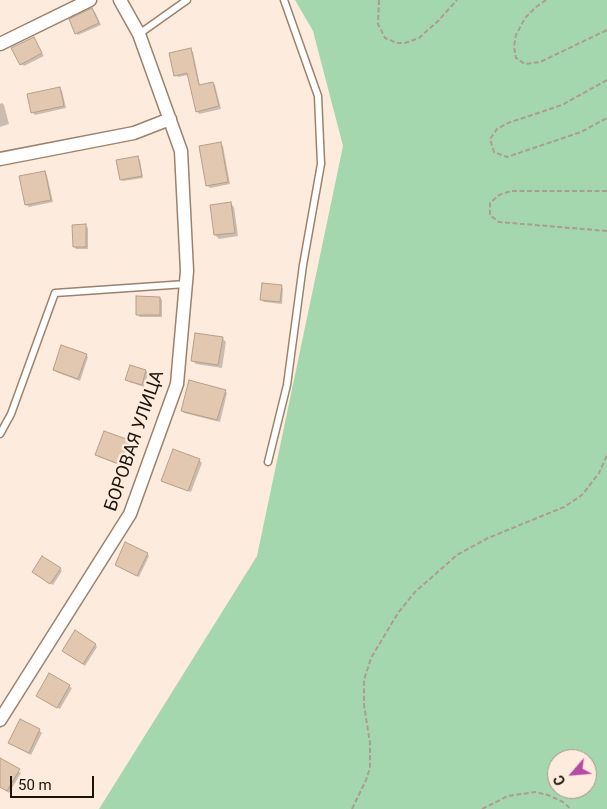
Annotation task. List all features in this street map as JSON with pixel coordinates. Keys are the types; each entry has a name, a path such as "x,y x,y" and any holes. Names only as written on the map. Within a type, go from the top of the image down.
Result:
{"street":[{"path":"0,44 90,0"},
{"name":"БОРОВАЯ УЛИЦА","path":"0,720 5,701 130,514 177,384 187,271 182,151 139,34 120,0"},
{"path":"0,159 134,134 170,119"}],"lane":[{"path":"139,34 187,0"},
{"path":"268,462 287,385 303,265 321,164 318,96 284,0"},
{"path":"0,434 11,414 54,293 186,284"}],"path":[{"path":"379,0 378,24 385,38 397,43 405,43 419,38 457,0"},
{"path":"546,0 525,18 516,35 514,46 516,58 525,64 540,62 607,30"},
{"path":"607,80 562,105 508,122 497,129 490,139 494,152 507,157 581,132 607,118"},
{"path":"607,191 511,191 499,195 490,203 490,215 499,222 607,232"},
{"path":"352,809 370,768 370,743 364,705 364,680 371,658 398,613 415,592 457,555 488,538 564,507 582,495 599,473 607,455"},
{"path":"482,809 508,796 535,792 548,795 563,802 571,809"}],"green space":[{"path":"295,0 607,0 607,809 99,809 257,556 343,146 313,31"}],"building":[{"path":"92,8 99,23 75,34 69,19"},
{"path":"34,37 42,53 20,65 11,48"},
{"path":"191,48 199,85 213,82 219,106 196,112 187,73 174,76 169,53"},
{"path":"60,87 64,106 31,113 27,94"},
{"path":"221,142 228,182 206,186 199,146"},
{"path":"138,156 142,176 120,180 116,160"},
{"path":"45,171 51,200 25,205 19,176"},
{"path":"231,202 235,233 214,235 210,205"},
{"path":"86,224 86,247 73,247 72,225"},
{"path":"262,283 282,285 280,302 260,300"},
{"path":"136,296 160,297 160,315 136,315"},
{"path":"195,333 223,337 218,365 191,361"},
{"path":"61,345 87,354 78,379 53,370"},
{"path":"130,365 146,370 142,385 125,380"},
{"path":"189,380 226,390 217,420 181,411"},
{"path":"104,431 129,440 119,464 95,455"},
{"path":"173,449 200,459 188,491 161,481"},
{"path":"125,542 148,553 137,576 115,565"},
{"path":"42,556 61,568 50,584 32,572"},
{"path":"75,630 96,644 83,664 62,651"},
{"path":"49,673 70,685 57,708 36,696"},
{"path":"20,719 40,729 29,753 8,743"},
{"path":"0,758 20,769 7,791 0,787"}]}
